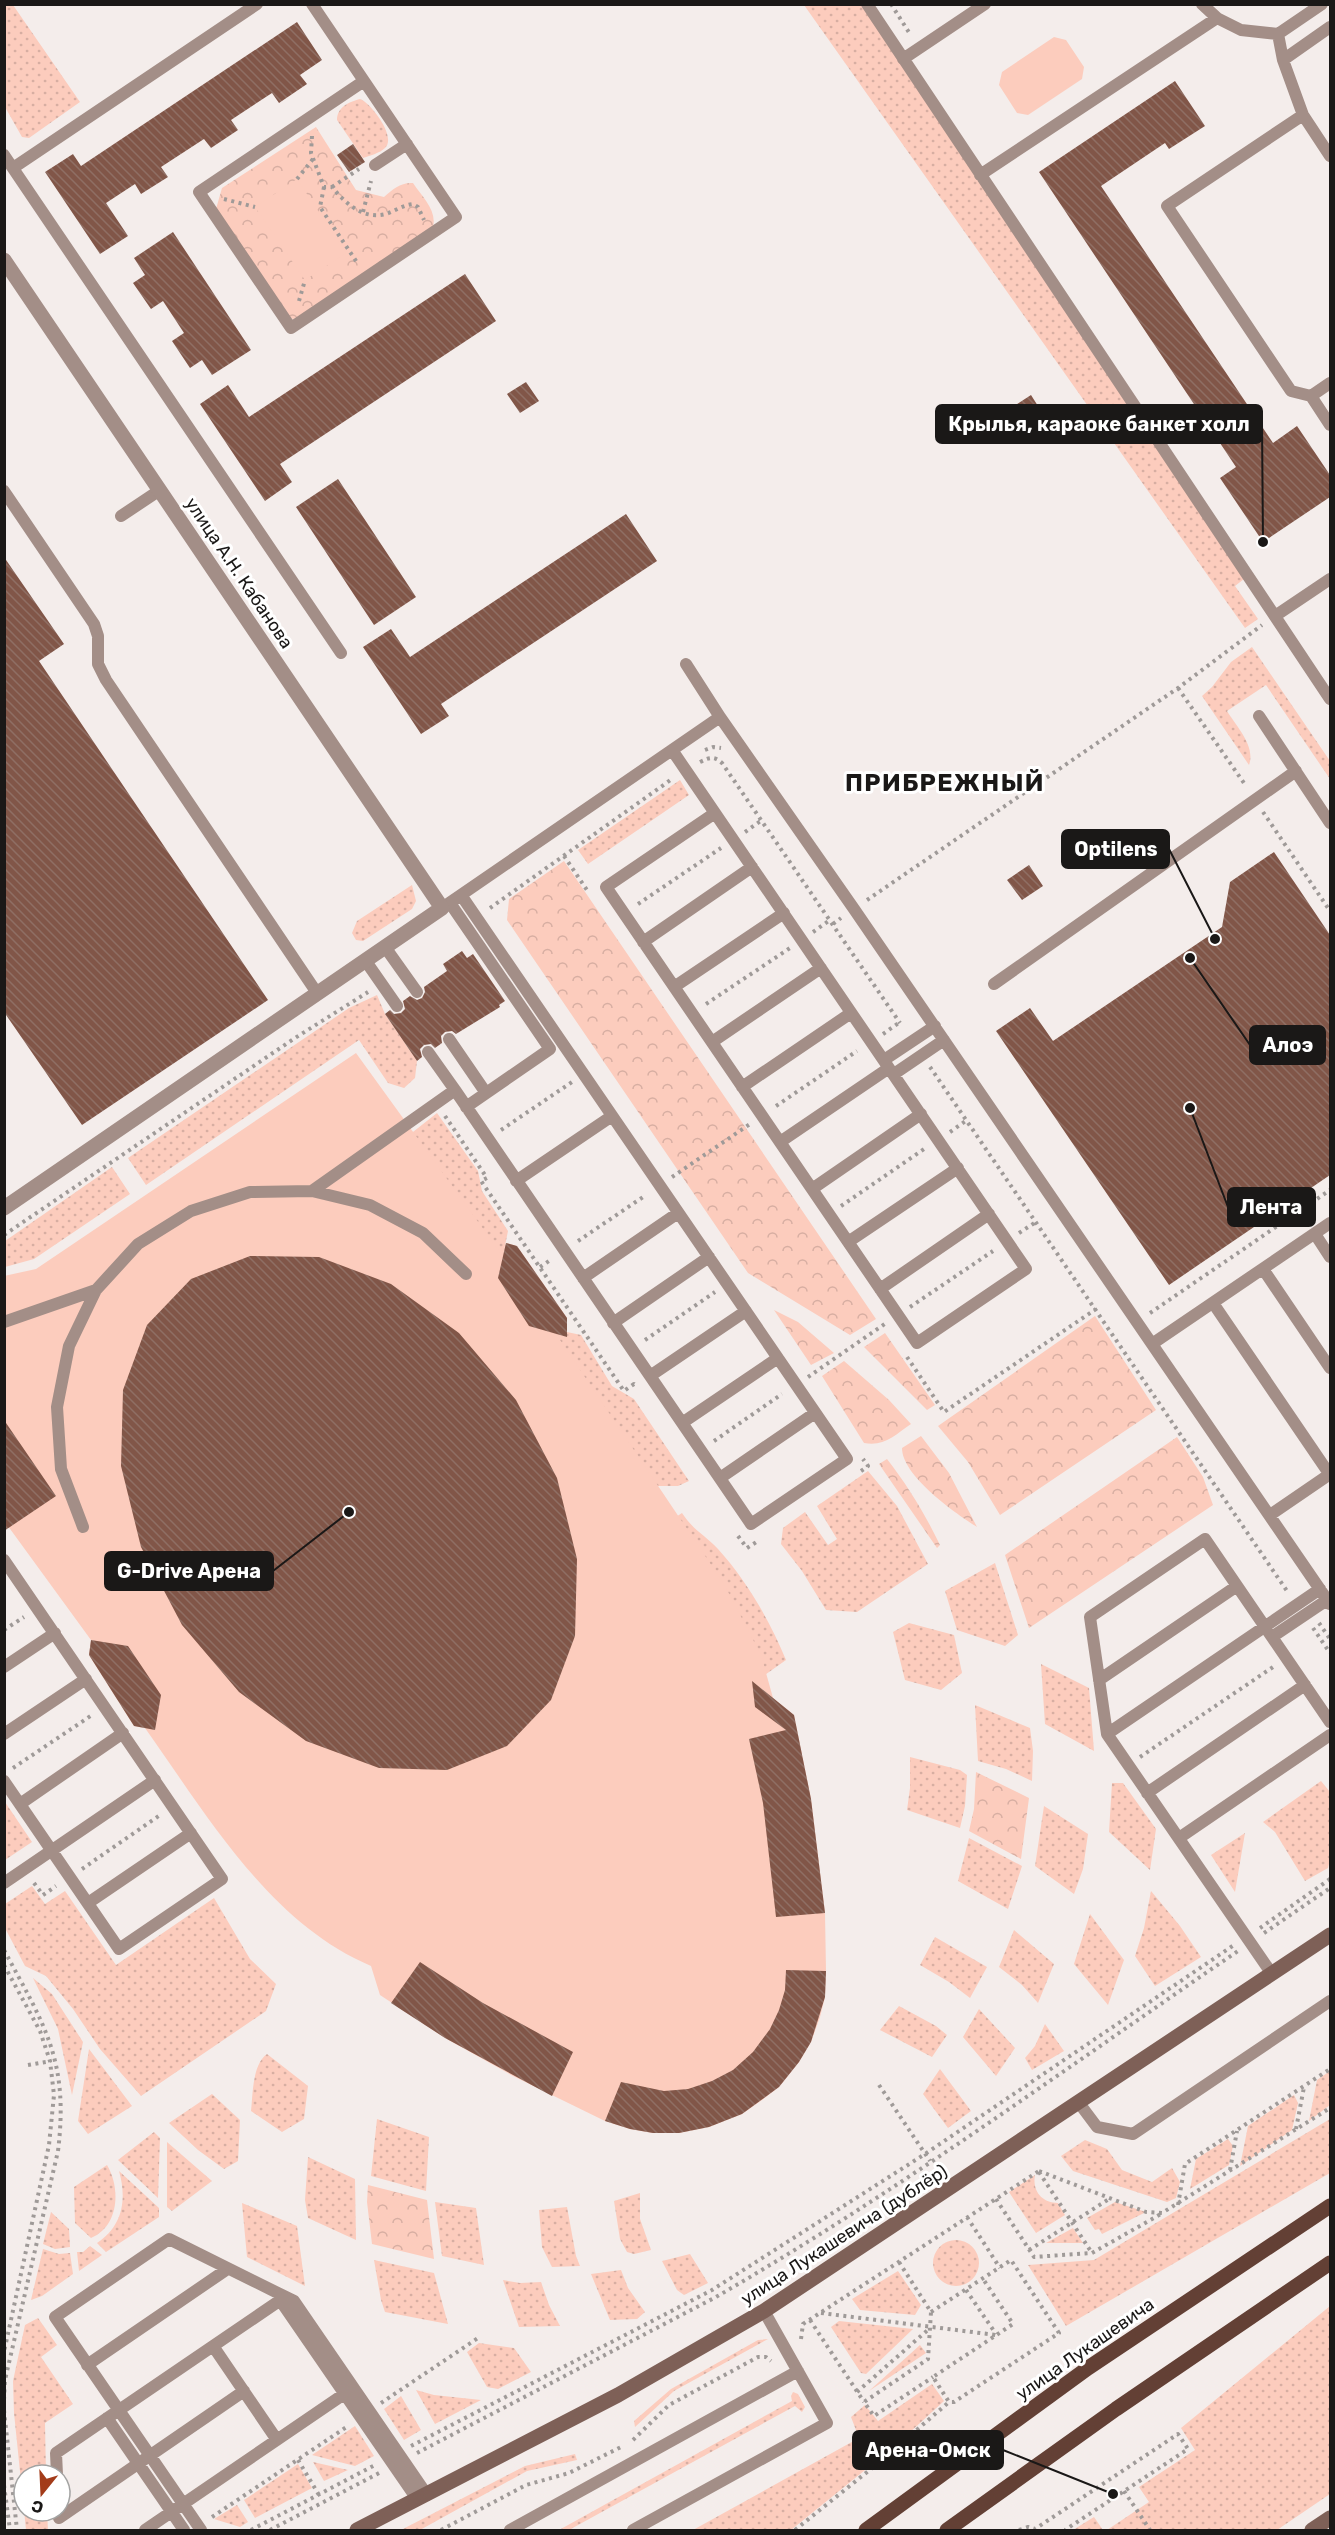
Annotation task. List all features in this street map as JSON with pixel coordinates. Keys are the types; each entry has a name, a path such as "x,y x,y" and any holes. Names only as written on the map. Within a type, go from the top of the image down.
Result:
{"main road":[{"name":"улица Лукашевича","path":"866,2530 1088,2368 1330,2206"},
{"path":"947,2530 1116,2409 1330,2263"}],"street":[{"name":"улица А.Н. Кабанова","path":"4,260 446,905"},
{"path":"6,1204 446,905"},
{"name":"улица Лукашевича (дублёр)","path":"357,2530 618,2395 764,2311 1330,1935"},
{"path":"1312,2530 1330,2518"}],"lane":[{"path":"14,168 257,4"},
{"path":"312,4 456,217 291,328 199,192 364,81"},
{"path":"867,4 1330,699"},
{"path":"903,59 985,4"},
{"path":"1202,4 1217,18 1242,30 1278,34 1322,4"},
{"path":"980,175 1217,18"},
{"path":"1283,60 1330,27"},
{"path":"1278,34 1283,60 1303,115 1330,156"},
{"path":"1303,115 1167,206 1291,391 1311,396 1330,425"},
{"path":"375,165 407,144"},
{"path":"4,155 341,653"},
{"path":"1311,396 1330,383"},
{"path":"121,516 160,490"},
{"path":"4,491 94,624 98,636 99,664 106,680 317,993"},
{"path":"1275,616 1330,579"},
{"path":"686,664 720,717 935,1026 1329,1602 1272,1637"},
{"path":"1259,716 1330,823"},
{"path":"466,1107 550,1050 446,905 720,717"},
{"path":"672,750 1008,1241 1026,1269 917,1343 606,887 715,813"},
{"path":"994,984 1296,771"},
{"path":"643,942 752,867"},
{"path":"428,1052 751,1524 847,1459 461,895"},
{"path":"674,987 784,913"},
{"path":"386,947 417,992"},
{"path":"366,960 397,1006"},
{"path":"712,1042 821,968"},
{"path":"742,1087 851,1013"},
{"path":"889,1068 935,1026"},
{"path":"449,1039 486,1093"},
{"path":"780,1142 889,1068 944,1040"},
{"path":"312,1191 454,1090"},
{"path":"812,1189 921,1114"},
{"path":"516,1181 612,1116"},
{"path":"848,1242 958,1168"},
{"path":"82,1527 62,1469 57,1407 69,1346 96,1290 138,1244 191,1211 250,1192 312,1191 370,1205 412,1227 423,1233 466,1274"},
{"path":"583,1278 678,1213"},
{"path":"880,1289 989,1214"},
{"path":"1152,1344 1330,1223"},
{"path":"1315,1234 1330,1257"},
{"path":"613,1323 709,1257"},
{"path":"1263,1269 1330,1368"},
{"path":"4,1322 96,1290"},
{"path":"1213,1303 1330,1474 1270,1515"},
{"path":"650,1376 746,1311"},
{"path":"682,1423 778,1358"},
{"path":"720,1478 815,1413"},
{"path":"1272,1974 1244,1943 1179,1838 1107,1734 1090,1617 1205,1539 1330,1722"},
{"path":"4,1560 222,1879 119,1949 4,1781"},
{"path":"1099,1680 1237,1586"},
{"path":"1107,1734 1320,1589"},
{"path":"4,1667 55,1633"},
{"path":"4,1734 86,1679"},
{"path":"1148,1792 1305,1685"},
{"path":"20,1804 123,1734"},
{"path":"1179,1838 1330,1735"},
{"path":"4,1883 155,1780"},
{"path":"88,1904 191,1833"},
{"path":"1078,2103 1097,2127 1133,2134 1330,2001"},
{"path":"200,2529 55,2317 169,2239 282,2298 422,2497"},
{"path":"87,2365 226,2270"},
{"path":"56,2463 56,2453 282,2298"},
{"path":"633,2530 827,2423 764,2311"},
{"path":"213,2346 277,2440"},
{"path":"510,2530 798,2371"},
{"path":"72,2511 244,2391"},
{"path":"145,2530 349,2391"},
{"path":"107,2418 184,2530"}],"path":[{"path":"315,113 311,146 313,159 324,187 320,207 348,252 367,277"},
{"path":"297,179 313,159"},
{"path":"324,187 332,187 366,165 375,165 363,212"},
{"path":"332,187 345,202 363,212 383,215 413,204 424,218 423,225"},
{"path":"854,909 1178,688 1275,616"},
{"path":"700,763 715,757 722,763 905,1030"},
{"path":"488,910 678,775"},
{"path":"624,914 762,820"},
{"path":"692,1014 830,920"},
{"path":"4,1236 295,1038 372,990"},
{"path":"540,1267 900,1022"},
{"path":"925,1059 1288,1590 1283,1593"},
{"path":"469,1152 584,1074"},
{"path":"829,1214 967,1120"},
{"path":"1137,1322 1330,1190"},
{"path":"700,1450 1036,1222"},
{"path":"607,1366 727,1284"},
{"path":"1308,1630 1313,1627 1330,1653"},
{"path":"1129,1765 1286,1658"},
{"path":"4,1774 105,1706"},
{"path":"32,1881 43,1895 173,1807"},
{"path":"1256,1930 1330,1879"},
{"path":"270,2530 396,2459 712,2290 926,2154 1330,1888"},
{"path":"251,2530 716,2297 758,2273 930,2161 1244,1943"},
{"path":"4,1950 46,2028 57,2060 62,2111 58,2151 7,2370 4,2400"},
{"path":"4,1965 40,2031 50,2061 54,2095 51,2137 4,2352"},
{"path":"28,2065 57,2060"},
{"path":"1178,2206 1185,2164 1330,2069"},
{"path":"879,2085 930,2161"},
{"path":"1296,2130 1304,2086"},
{"path":"996,2199 1034,2258 1092,2253 1178,2206 1330,2108"},
{"path":"1230,2171 1237,2132"},
{"path":"1039,2171 1146,2212 1162,2214"},
{"path":"441,2530 526,2485 569,2474 635,2440 669,2405 758,2357 766,2356 774,2363 788,2355 802,2346 800,2335 803,2324 1039,2171"},
{"path":"1039,2171 1092,2253"},
{"path":"1029,2250 1109,2198"},
{"path":"968,2217 1000,2268"},
{"path":"795,2530 949,2402 954,2402 1059,2333 1011,2260 931,2312"},
{"path":"864,2402 928,2359 931,2312 899,2262"},
{"path":"810,2320 874,2416 1013,2324 983,2279"},
{"path":"966,2290 996,2335"},
{"path":"820,2313 996,2335"},
{"path":"857,2392 930,2327"},
{"path":"200,2529 298,2459 477,2338"},
{"path":"933,2377 949,2402"},
{"path":"4,2410 12,2491"},
{"path":"1019,2530 1028,2527 1035,2530 1178,2434 1188,2449 1065,2530"},
{"path":"298,2459 320,2495"},
{"path":"4,2485 6,2522 10,2530"},
{"path":"1124,2491 1150,2530"}],"green space":[{"path":"4,5 13,5 80,102 29,138 22,137 5,107"},
{"path":"804,5 862,5 1244,579 1235,586 1258,619 1245,628"},
{"path":"1054,37 1066,40 1084,67 1082,79 1028,115 1017,113 999,85 1002,72"},
{"path":"360,99 376,113 388,136 385,148 363,158 337,120 341,108"},
{"path":"316,127 356,190 384,197 401,185 413,183 429,205 434,223 432,230 303,318 293,319 288,317 216,209 222,188"},
{"path":"297,179 346,253 305,280 255,207"},
{"path":"1252,647 1330,761 1330,779 1266,685 1227,711 1250,751 1249,765 1202,696 1231,662"},
{"path":"680,780 689,795 588,864 578,850"},
{"path":"564,861 876,1319 850,1335 748,1273 507,920 509,899"},
{"path":"412,885 416,901 412,909 363,941 356,940 352,933 357,921"},
{"path":"377,995 385,1014 417,1061 415,1078 404,1088 388,1083 359,1040 146,1185 128,1158 349,1008"},
{"path":"356,1053 502,1255 506,1243 517,1246 567,1318 567,1337 556,1334 724,1584 761,1655 773,1698 794,1715 811,1799 825,1913 825,1997 811,2042 799,2062 779,2087 742,2114 709,2127 679,2133 653,2133 605,2121 513,2076 445,2038 380,1995 371,1966 335,1947 301,1923 243,1864 145,1728 134,1726 89,1655 91,1640 5,1522 4,1276 36,1269"},
{"path":"437,1113 478,1171 482,1191 508,1231 501,1265 399,1143"},
{"path":"112,1167 130,1194 34,1259 5,1267 5,1241"},
{"path":"774,1310 798,1322 834,1353 811,1365"},
{"path":"1095,1316 1156,1410 1000,1515 968,1462 938,1426"},
{"path":"567,1332 581,1335 612,1386 634,1399 689,1481 678,1486 651,1486 555,1333 567,1337"},
{"path":"885,1333 935,1405 927,1410 864,1347"},
{"path":"844,1361 889,1400 911,1424 883,1442 864,1443 822,1376"},
{"path":"921,1436 949,1473 977,1527 931,1493 904,1459 902,1448"},
{"path":"1177,1437 1203,1477 1213,1505 1029,1628 1005,1555"},
{"path":"887,1459 922,1511 940,1545 937,1548 879,1464"},
{"path":"868,1471 897,1506 928,1564 857,1612 826,1610 802,1571 781,1544 783,1528 805,1512 828,1545 837,1539 817,1506"},
{"path":"682,1513 739,1574 765,1616 786,1660 725,1703 662,1526"},
{"path":"995,1563 1018,1635 1005,1646 957,1630 945,1591"},
{"path":"909,1623 954,1635 962,1673 941,1690 905,1680 893,1632"},
{"path":"1041,1664 1089,1688 1094,1751 1045,1724"},
{"path":"975,1705 1030,1728 1033,1751 1032,1781 1006,1769 978,1761"},
{"path":"910,1757 960,1770 967,1775 965,1806 960,1828 907,1810"},
{"path":"976,1772 1029,1798 1021,1859 969,1831 974,1809"},
{"path":"1321,1781 1330,1792 1330,1860 1328,1868 1305,1881 1275,1832 1263,1822"},
{"path":"1112,1783 1123,1783 1156,1829 1150,1870 1109,1832"},
{"path":"5,1802 32,1842 4,1860"},
{"path":"1044,1806 1088,1834 1083,1869 1074,1894 1035,1866"},
{"path":"1245,1833 1235,1892 1211,1855"},
{"path":"969,1838 1022,1866 1008,1909 958,1881"},
{"path":"32,1886 45,1904 65,1891 116,1965 214,1898 250,1959 276,1984 266,2011 141,2096 100,2049 73,2009 46,1976 25,1966 5,1928 5,1904"},
{"path":"1151,1891 1180,1926 1201,1957 1155,1986 1135,1956 1144,1928"},
{"path":"1090,1914 1124,1960 1108,2005 1074,1964"},
{"path":"1014,1930 1054,1964 1038,2003 1022,1985 999,1967"},
{"path":"935,1937 987,1967 970,1998 920,1965"},
{"path":"33,1978 52,1994 83,2042 72,2095 58,2029"},
{"path":"899,2006 936,2026 947,2035 932,2057 880,2030"},
{"path":"979,2009 1015,2048 996,2076 963,2037"},
{"path":"1045,2024 1064,2051 1032,2070 1025,2058 1035,2046"},
{"path":"89,2049 132,2106 88,2134 78,2121"},
{"path":"267,2054 308,2086 304,2119 282,2132 251,2111 256,2072 258,2065"},
{"path":"940,2069 971,2111 948,2128 923,2094"},
{"path":"1330,2071 1330,2105 1309,2121 1317,2080"},
{"path":"212,2094 240,2120 238,2161 224,2169 198,2150 169,2123"},
{"path":"1294,2095 1298,2103 1292,2130 1240,2166 1248,2126"},
{"path":"377,2119 429,2137 426,2191 371,2176"},
{"path":"1330,2119 1330,2173 1066,2326 1028,2265 1094,2260"},
{"path":"154,2132 160,2138 158,2198 118,2160"},
{"path":"1228,2139 1233,2146 1229,2165 1190,2189 1196,2159"},
{"path":"1085,2140 1107,2149 1122,2170 1152,2182 1172,2168 1180,2182 1176,2198 1167,2202 1073,2171 1061,2156"},
{"path":"167,2142 212,2181 172,2211 167,2207"},
{"path":"308,2157 355,2179 356,2240 308,2218 305,2200"},
{"path":"107,2165 114,2185 115,2206 107,2225 91,2238 75,2223 74,2187"},
{"path":"119,2171 159,2208 159,2217 106,2252 97,2243 113,2229 121,2211 123,2192"},
{"path":"1035,2175 1035,2186 1039,2195 1047,2201 1058,2203 1065,2215 1036,2233 1009,2192"},
{"path":"368,2185 427,2200 434,2259 372,2244 367,2202"},
{"path":"640,2193 640,2219 651,2250 634,2254 627,2252 620,2239 614,2201"},
{"path":"435,2202 476,2208 484,2265 442,2256"},
{"path":"1115,2202 1146,2212 1102,2234 1099,2229 1095,2230 1087,2218"},
{"path":"242,2203 297,2226 305,2286 247,2257"},
{"path":"567,2207 580,2266 552,2267 542,2247 539,2210"},
{"path":"51,2212 69,2229 70,2247 55,2249 43,2244"},
{"path":"1073,2228 1083,2243 1046,2243"},
{"path":"956,2240 972,2247 979,2263 972,2279 956,2286 940,2279 933,2263 940,2247"},
{"path":"90,2246 102,2255 79,2271 77,2252 83,2252"},
{"path":"43,2249 59,2254 70,2253 73,2274 42,2296 31,2300"},
{"path":"690,2254 708,2283 684,2295 677,2290 662,2261"},
{"path":"374,2260 434,2273 448,2324 385,2312"},
{"path":"621,2270 628,2288 645,2312 637,2319 610,2320 591,2274"},
{"path":"898,2271 921,2305 915,2315 860,2310 852,2299"},
{"path":"503,2280 520,2283 541,2282 560,2326 519,2327"},
{"path":"1330,2306 1330,2494 1277,2530 1107,2530 1149,2502 1139,2487 1195,2450 1181,2428"},
{"path":"38,2318 57,2345 41,2357 73,2404 45,2423 46,2463 19,2463 13,2381 25,2325"},
{"path":"839,2321 913,2329 866,2374 861,2373 831,2327"},
{"path":"768,2339 674,2391 635,2427 634,2421 671,2389 758,2340"},
{"path":"479,2343 514,2348 531,2372 498,2389 487,2387 467,2352"},
{"path":"920,2345 926,2353 869,2391"},
{"path":"932,2384 944,2401 896,2445 791,2530 693,2530 859,2438 851,2417 865,2405 878,2421"},
{"path":"416,2390 434,2395 481,2400 435,2424"},
{"path":"793,2392 798,2394 805,2407 802,2412 795,2406 569,2530 559,2530 792,2401"},
{"path":"401,2396 421,2430 404,2440 384,2409"},
{"path":"355,2426 374,2456 355,2466 312,2455"},
{"path":"575,2454 577,2460 527,2471 420,2530 401,2530 525,2466"},
{"path":"313,2462 348,2470 324,2481"},
{"path":"298,2464 312,2488 255,2518 244,2500"},
{"path":"237,2505 248,2522 240,2527 214,2519"},
{"path":"1094,2517 1103,2530 1073,2530"},
{"path":"25,2523 48,2523 48,2530 26,2530"}],"building":[{"path":"297,22 322,60 300,75 307,84 279,103 272,93 231,120 238,130 211,148 204,139 161,167 168,177 141,194 135,184 106,203 128,236 100,254 45,172 73,154 81,166"},
{"path":"1175,81 1205,126 1169,149 1165,143 1101,186 1273,443 1297,426 1330,475 1330,497 1263,542 1220,478 1236,467 1039,172"},
{"path":"353,144 365,162 349,172 337,155"},
{"path":"173,232 251,350 212,375 202,360 190,368 172,341 184,333 163,301 151,309 133,283 145,275 134,258"},
{"path":"465,274 496,321 280,464 292,482 265,501 200,404 228,385 249,417"},
{"path":"526,382 539,401 520,413 507,394"},
{"path":"1031,395 1043,414 1024,427 1011,408"},
{"path":"338,479 416,597 374,625 296,507"},
{"path":"626,514 657,561 441,704 449,716 421,734 363,647 391,629 410,657"},
{"path":"4,557 64,644 39,661 268,1000 82,1125 4,1012"},
{"path":"1274,852 1330,935 1330,1175 1169,1285 996,1031 1030,1008 1053,1041 1222,927 1230,882"},
{"path":"1029,865 1043,886 1022,900 1007,880"},
{"path":"462,951 467,958 473,954 505,1001 499,1005 500,1007 456,1034 452,1031 445,1032 441,1036 442,1043 435,1048 431,1044 424,1045 420,1049 422,1057 417,1061 385,1014 390,1010 394,1014 401,1013 405,1009 403,1001 410,996 417,1000 422,998 425,992 424,987 447,971 443,964"},
{"path":"506,1243 517,1246 567,1318 567,1337 529,1326 498,1278"},
{"path":"250,1256 319,1257 391,1284 459,1333 516,1400 557,1478 577,1559 575,1636 551,1700 507,1746 447,1770 379,1768 306,1741 239,1692 182,1625 141,1547 121,1466 123,1390 147,1325 191,1279"},
{"path":"4,1420 56,1496 4,1531"},
{"path":"91,1640 128,1646 161,1695 155,1730 134,1726 89,1655"},
{"path":"752,1681 794,1715 811,1799 825,1913 776,1917 763,1803 749,1739 786,1730 755,1707"},
{"path":"420,1962 483,2003 573,2052 552,2096 445,2038 391,2003"},
{"path":"786,1970 826,1971 825,1997 811,2042 799,2062 779,2087 742,2114 709,2127 679,2133 653,2133 605,2121 621,2082 664,2091 688,2089 712,2081 733,2070 753,2052 770,2029 785,1990"}],"place":[{"name":"Крылья, караоке банкет холл","path":"1263,542"},
{"name":"Optilens","path":"1215,939"},
{"name":"Алоэ","path":"1190,958"},
{"name":"Лента","path":"1190,1108"},
{"name":"G-Drive Арена","path":"349,1512"},
{"name":"Арена-Омск","path":"1113,2494"}],"district":[{"name":"ПРИБРЕЖНЫЙ","path":"945,783"}]}
